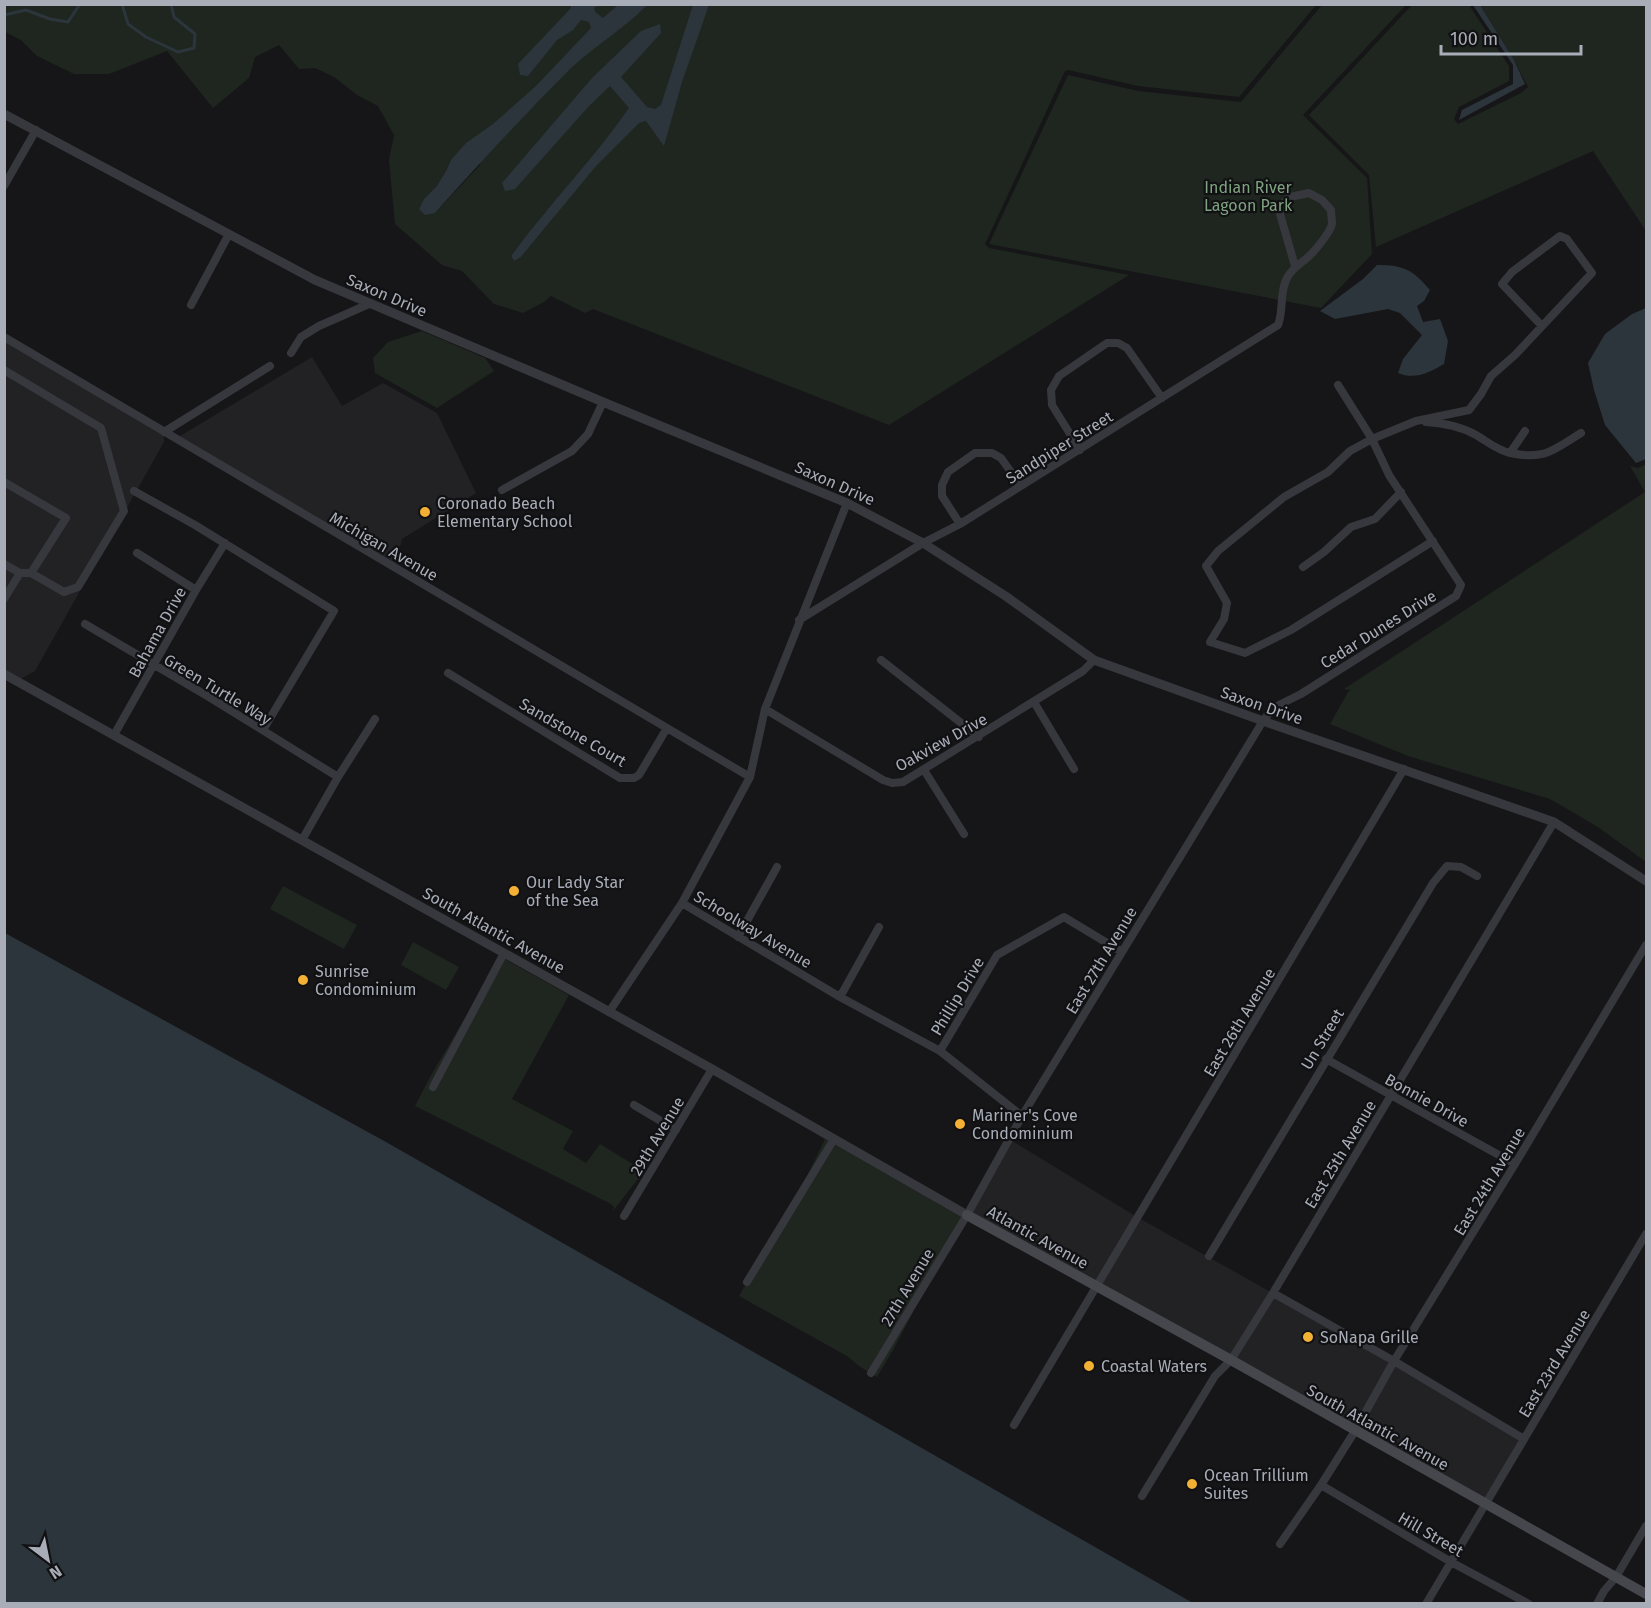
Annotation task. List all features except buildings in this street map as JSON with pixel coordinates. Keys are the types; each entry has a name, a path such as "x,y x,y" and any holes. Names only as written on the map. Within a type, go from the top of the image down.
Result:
{"main road":[{"name":"Atlantic Avenue","path":"967,1215 1095,1286"},
{"name":"South Atlantic Avenue","path":"1095,1286 1647,1594"}],"street":[{"name":"Saxon Drive","path":"4,114 315,280 847,503 923,543 1007,597 1094,660 1554,822 1647,881"},
{"path":"4,186 36,130"},
{"name":"Sandpiper Street","path":"799,620 923,543 960,524 1278,325 1282,315 1286,279 1295,266 1315,250 1332,226 1331,210 1322,200 1309,193 1290,197 1284,202 1280,214 1295,266"},
{"path":"191,305 229,234"},
{"path":"1433,541 1291,630 1245,653 1210,642 1224,619 1227,603 1206,566 1218,551 1284,496 1328,472 1350,451 1372,439 1416,421 1468,410 1481,394 1491,376 1515,355 1592,273 1567,239 1560,236 1512,272 1502,284 1542,326"},
{"path":"291,353 301,337 369,303"},
{"name":"Michigan Avenue","path":"4,337 750,777"},
{"path":"1080,450 1052,405 1051,390 1059,376 1107,343 1118,343 1127,348 1162,398"},
{"path":"164,432 270,366"},
{"path":"4,370 101,428 124,511 78,588 64,592 31,573 20,573 5,566"},
{"name":"Cedar Dunes Drive","path":"1263,721 1273,708 1301,694 1456,596 1461,585 1389,475 1372,439 1338,385"},
{"path":"502,490 572,451 588,434 603,402"},
{"path":"1416,421 1440,423 1475,434 1499,450 1526,456 1546,455 1581,433"},
{"path":"1510,453 1525,431"},
{"path":"960,524 942,496 942,485 948,472 975,453 992,453 1001,458 1021,486"},
{"path":"4,482 66,518 31,573"},
{"path":"134,491 225,543 334,611 263,730"},
{"path":"1303,567 1324,552 1351,527 1376,519 1401,492"},
{"name":"Schoolway Avenue","path":"847,503 765,709 750,777 682,903 840,997 940,1051 1022,1116"},
{"name":"Bahama Drive","path":"114,735 225,543"},
{"path":"137,553 196,590"},
{"path":"4,599 20,573"},
{"name":"Green Turtle Way","path":"85,624 338,777"},
{"path":"881,660 979,737"},
{"name":"Oakview Drive","path":"765,709 883,780 892,783 903,782 1083,671 1094,660"},
{"name":"Sandstone Court","path":"448,673 620,778 634,778 639,775 667,728"},
{"name":"South Atlantic Avenue","path":"4,674 712,1069 967,1215"},
{"path":"1034,702 1074,769"},
{"path":"302,840 375,719"},
{"name":"East 27th Avenue","path":"967,1215 1022,1116 1263,721"},
{"path":"924,770 964,834"},
{"name":"East 26th Avenue","path":"1014,1425 1404,770"},
{"name":"East 25th Avenue","path":"1142,1496 1215,1376 1231,1360 1273,1293 1554,822"},
{"path":"738,937 777,867"},
{"name":"Un Street","path":"1209,1256 1433,883 1447,867 1461,867 1477,876"},
{"path":"609,1012 682,903"},
{"name":"Phillip Drive","path":"940,1051 997,955 1064,917 1122,952"},
{"path":"840,997 879,927"},
{"name":"East 24th Avenue","path":"1280,1544 1355,1431 1394,1361 1647,945"},
{"path":"433,1087 504,953"},
{"name":"Bonnie Drive","path":"1326,1059 1515,1164"},
{"name":"29th Avenue","path":"624,1216 712,1069"},
{"path":"634,1106 676,1130"},
{"path":"747,1282 834,1139"},
{"name":"27th Avenue","path":"871,1373 967,1215"},
{"name":"East 23rd Avenue","path":"1426,1604 1647,1234"},
{"path":"1273,1293 1394,1361 1524,1439"},
{"name":"Hill Street","path":"1321,1485 1451,1562 1529,1604"},
{"path":"1597,1604 1647,1526"}],"shaded area":[{"path":"571,5 599,5 594,8 595,12 603,18 618,5 647,5 570,69 435,213 425,215 419,209 424,199 437,186 451,160 466,143 493,124 536,86 591,28 589,22 581,20 573,30 557,40 528,76 520,75 518,64 571,8"},
{"path":"693,5 709,5 682,82 664,146 646,121 639,123 596,166 521,257 514,261 511,256 629,108 610,86 590,105 515,189 505,191 502,183 592,78 641,31 660,24 661,33 621,77 647,107 655,109 661,105"},
{"path":"1473,5 1480,5 1514,60 1525,84 1459,120 1462,110 1513,84 1513,65"},
{"path":"1377,265 1394,266 1407,270 1430,290 1424,301 1417,306 1423,322 1440,319 1448,341 1444,364 1416,376 1398,373 1403,359 1422,335 1400,313 1388,309 1335,319 1320,311 1363,279"},
{"path":"1646,308 1646,459 1636,463 1605,425 1588,363 1605,334 1632,314"},
{"path":"5,337 164,432 164,442 35,671 17,681 5,674"},
{"path":"312,357 342,406 383,383 437,413 476,493 402,539 395,568 175,439"},
{"path":"5,933 386,1142 1193,1603 5,1603"},
{"path":"1009,1139 1137,1217 1394,1361 1524,1439 1486,1504 967,1215"}],"green space":[{"path":"5,4 1316,5 1239,97 1138,86 1065,71 985,244 989,248 1129,275 889,425 593,309 585,313 551,296 523,313 494,304 462,271 442,265 395,224 389,160 394,135 378,106 357,95 334,77 315,68 299,69 279,45 255,57 249,78 213,108 167,51 109,74 74,74 37,56 21,40 5,32","holes":["451,160 481,164 435,213 419,209 442,180","546,211 554,217 521,257 514,261 511,256"]},
{"name":"Indian River Lagoon Park","path":"1322,5 1406,5 1303,115 1367,178 1372,254 1321,308 989,244 1068,75 1138,91 1241,102"},
{"path":"1412,5 1469,5 1509,66 1509,81 1459,107 1454,119 1458,124 1521,93 1528,87 1480,5 1646,5 1646,231 1593,151 1376,247 1369,175 1309,115"},
{"path":"422,331 485,358 494,371 437,408 375,373 373,358 388,342"},
{"path":"1646,464 1646,862 1598,827 1550,799 1408,756 1330,724 1351,690 1344,689 1645,492 1630,466 1638,468"},
{"path":"283,886 357,925 344,949 270,909"},
{"path":"413,942 459,967 446,990 401,965"},
{"path":"501,957 569,995 512,1099 573,1131 563,1149 586,1163 600,1144 644,1171 613,1211 614,1207 611,1204 415,1106"},
{"path":"825,1139 963,1218 877,1377 847,1356 739,1296 802,1187"}],"waterway":[{"path":"4,15 26,10 50,19 68,22 80,4"},
{"path":"122,4 128,24 146,37 178,52 194,48 195,34 174,17 171,4"}],"place":[{"name":"Coronado Beach Elementary School","path":"425,512"},
{"name":"Our Lady Star of the Sea","path":"514,891"},
{"name":"Sunrise Condominium","path":"303,980"},
{"name":"Mariner's Cove Condominium","path":"960,1124"},
{"name":"SoNapa Grille","path":"1308,1337"},
{"name":"Coastal Waters","path":"1089,1366"},
{"name":"Ocean Trillium Suites","path":"1192,1484"}]}
